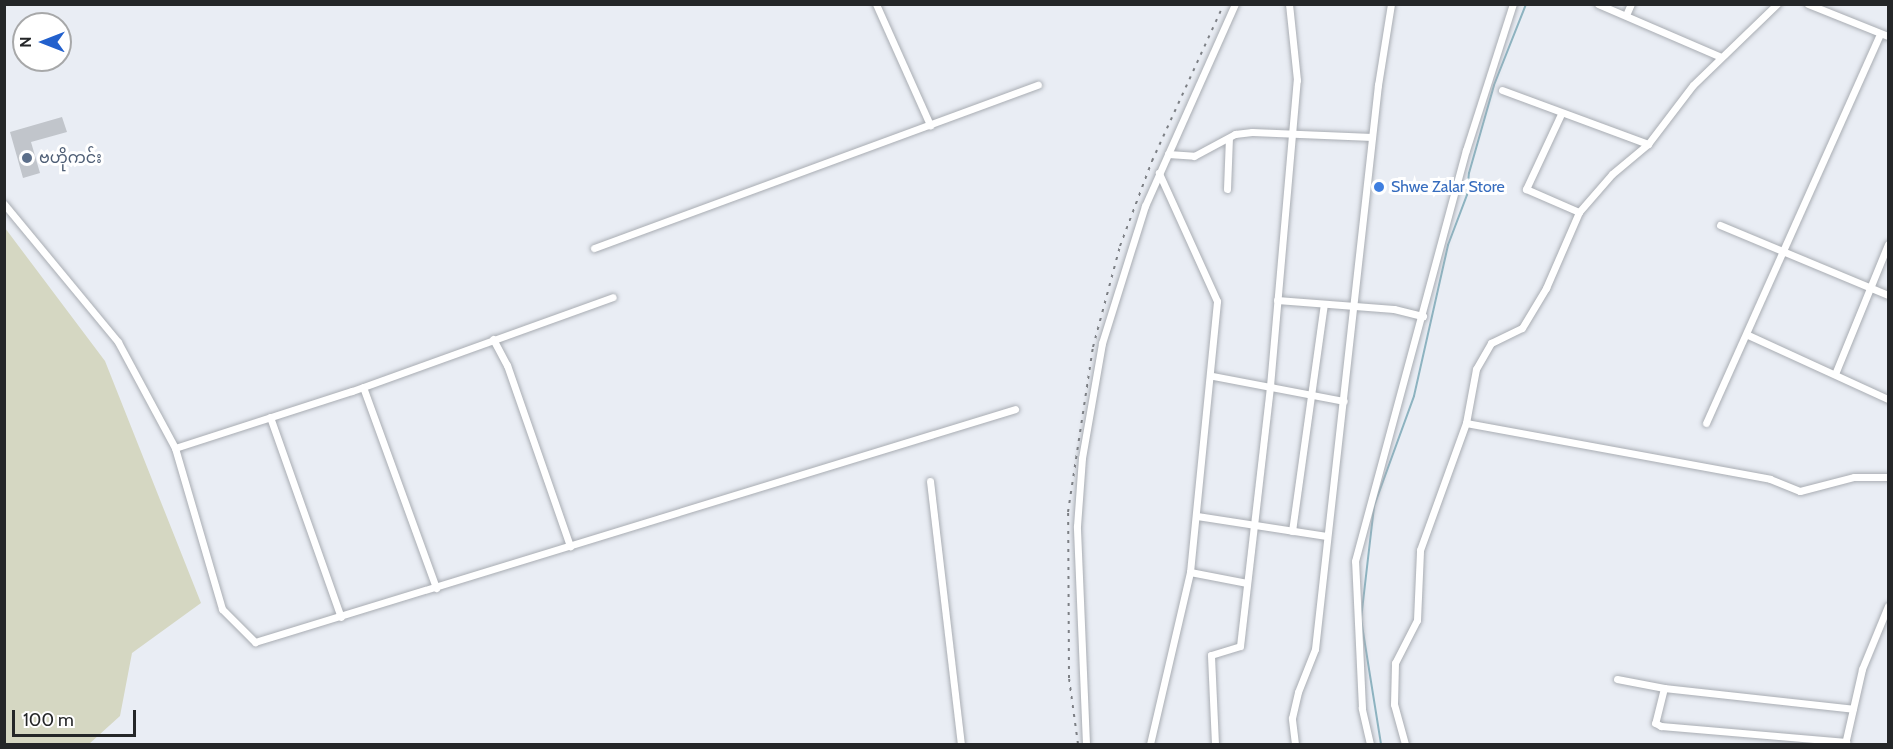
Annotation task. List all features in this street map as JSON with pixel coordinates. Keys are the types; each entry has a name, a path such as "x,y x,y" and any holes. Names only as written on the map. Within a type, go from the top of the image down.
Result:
{"street":[{"path":"876,4 930,125"},
{"path":"1086,744 1078,614 1082,458 1102,343 1159,173 1235,4"},
{"path":"1215,744 1211,655 1240,646 1270,386 1290,130 1297,80 1289,4"},
{"path":"1295,744 1292,718 1315,649 1326,536 1355,307 1372,137 1391,4"},
{"path":"1370,744 1362,708 1355,561 1466,150 1513,4"},
{"path":"1598,4 1721,57"},
{"path":"1626,15 1631,4"},
{"path":"1405,744 1394,704 1395,663 1417,620 1420,550 1466,423 1476,369 1491,343 1522,328 1546,288 1579,212 1612,174 1648,144 1721,57 1777,4"},
{"path":"1808,4 1879,36 1888,36"},
{"path":"1706,423 1748,335 1879,36"},
{"path":"594,248 1038,85"},
{"path":"1502,90 1561,114 1648,144"},
{"path":"1561,114 1526,189 1579,212"},
{"path":"1167,154 1194,156 1229,138 1252,132 1290,130 1372,137"},
{"path":"1227,189 1229,138"},
{"path":"1150,744 1190,572 1213,376 1217,301 1159,173"},
{"path":"4,204 118,342 175,448 222,609 255,642 1015,409"},
{"path":"1720,225 1785,250 1888,295"},
{"path":"1835,375 1873,289 1888,244"},
{"path":"175,448 363,387 613,297"},
{"path":"1277,300 1423,316"},
{"path":"1293,531 1324,304"},
{"path":"1748,335 1888,399"},
{"path":"493,339 507,365 570,546"},
{"path":"1213,376 1344,401"},
{"path":"363,387 436,588"},
{"path":"270,417 340,616"},
{"path":"1466,423 1770,479 1800,491 1854,477 1888,477"},
{"path":"930,481 961,744"},
{"path":"1197,516 1326,536"},
{"path":"1190,572 1247,583"},
{"path":"1664,688 1655,723 1661,726 1845,743 1862,669 1888,606"},
{"path":"1617,679 1664,688 1853,709"}],"green space":[{"path":"5,228 105,361 201,603 132,653 120,716 89,744 5,744"}],"building":[{"name":"ဗဟိုကင်း","path":"62,117 67,132 31,142 40,173 23,178 10,132"}],"waterway":[{"path":"1381,744 1361,619 1374,506 1414,396 1448,245 1467,195 1469,173 1494,85 1526,4"}],"railway":[{"path":"1078,744 1069,678 1068,512 1093,347 1120,246 1152,161 1224,4"}],"place":[{"name":"ဗဟိုကင်း","path":"27,158"},
{"name":"Shwe Zalar Store","path":"1379,187"}]}
